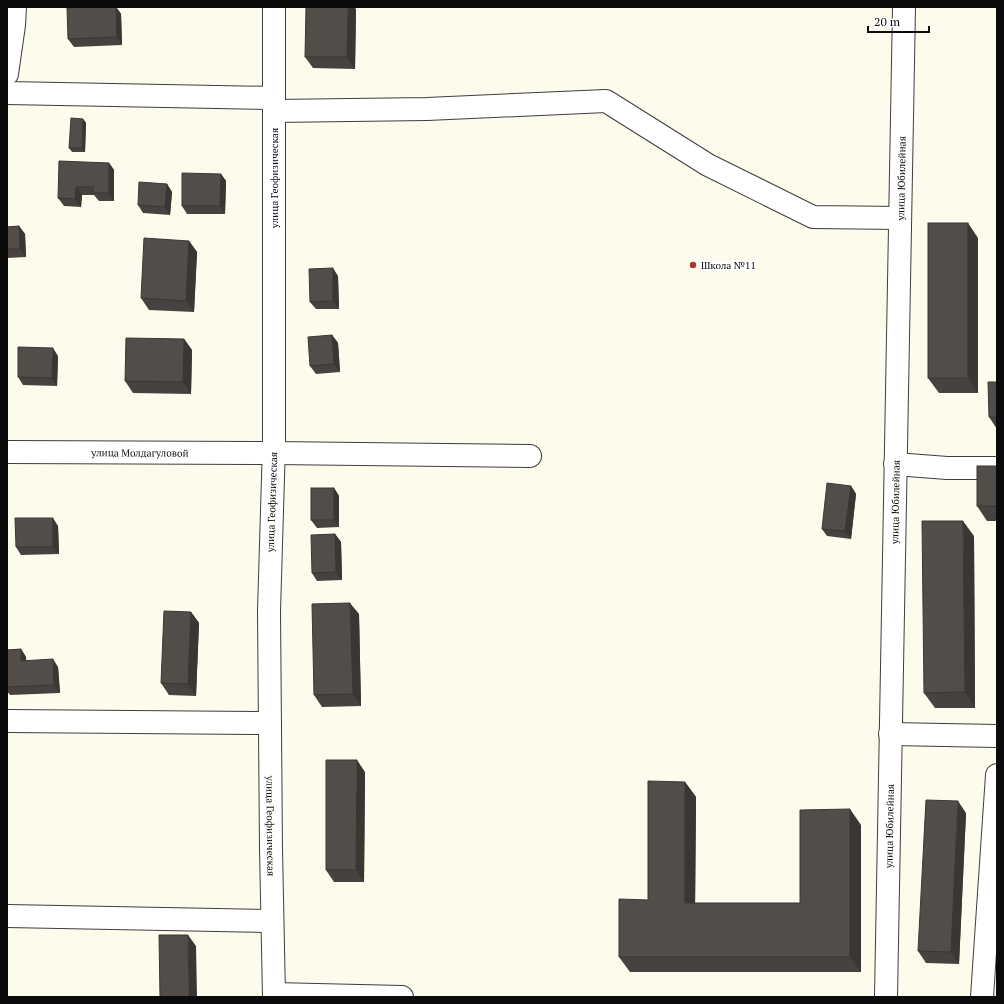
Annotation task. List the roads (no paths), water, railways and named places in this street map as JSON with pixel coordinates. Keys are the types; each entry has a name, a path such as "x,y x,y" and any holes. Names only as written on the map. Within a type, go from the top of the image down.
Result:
{"street":[{"path":"7,74 15,7"},
{"name":"улица Геофизическая","path":"274,7 274,453 269,610 274,996"},
{"name":"улица Юбилейная","path":"886,997 904,7"},
{"path":"7,93 274,105 427,109 606,101 708,165 813,217 900,218"},
{"name":"улица Молдагуловой","path":"7,452 530,456"},
{"path":"895,464 947,468 997,468"},
{"path":"7,721 270,723"},
{"path":"890,734 997,736"},
{"path":"982,997 997,775"},
{"path":"7,916 272,921"},
{"path":"274,996 402,997"}],"place":[{"name":"Школа №11","path":"693,265"}]}
